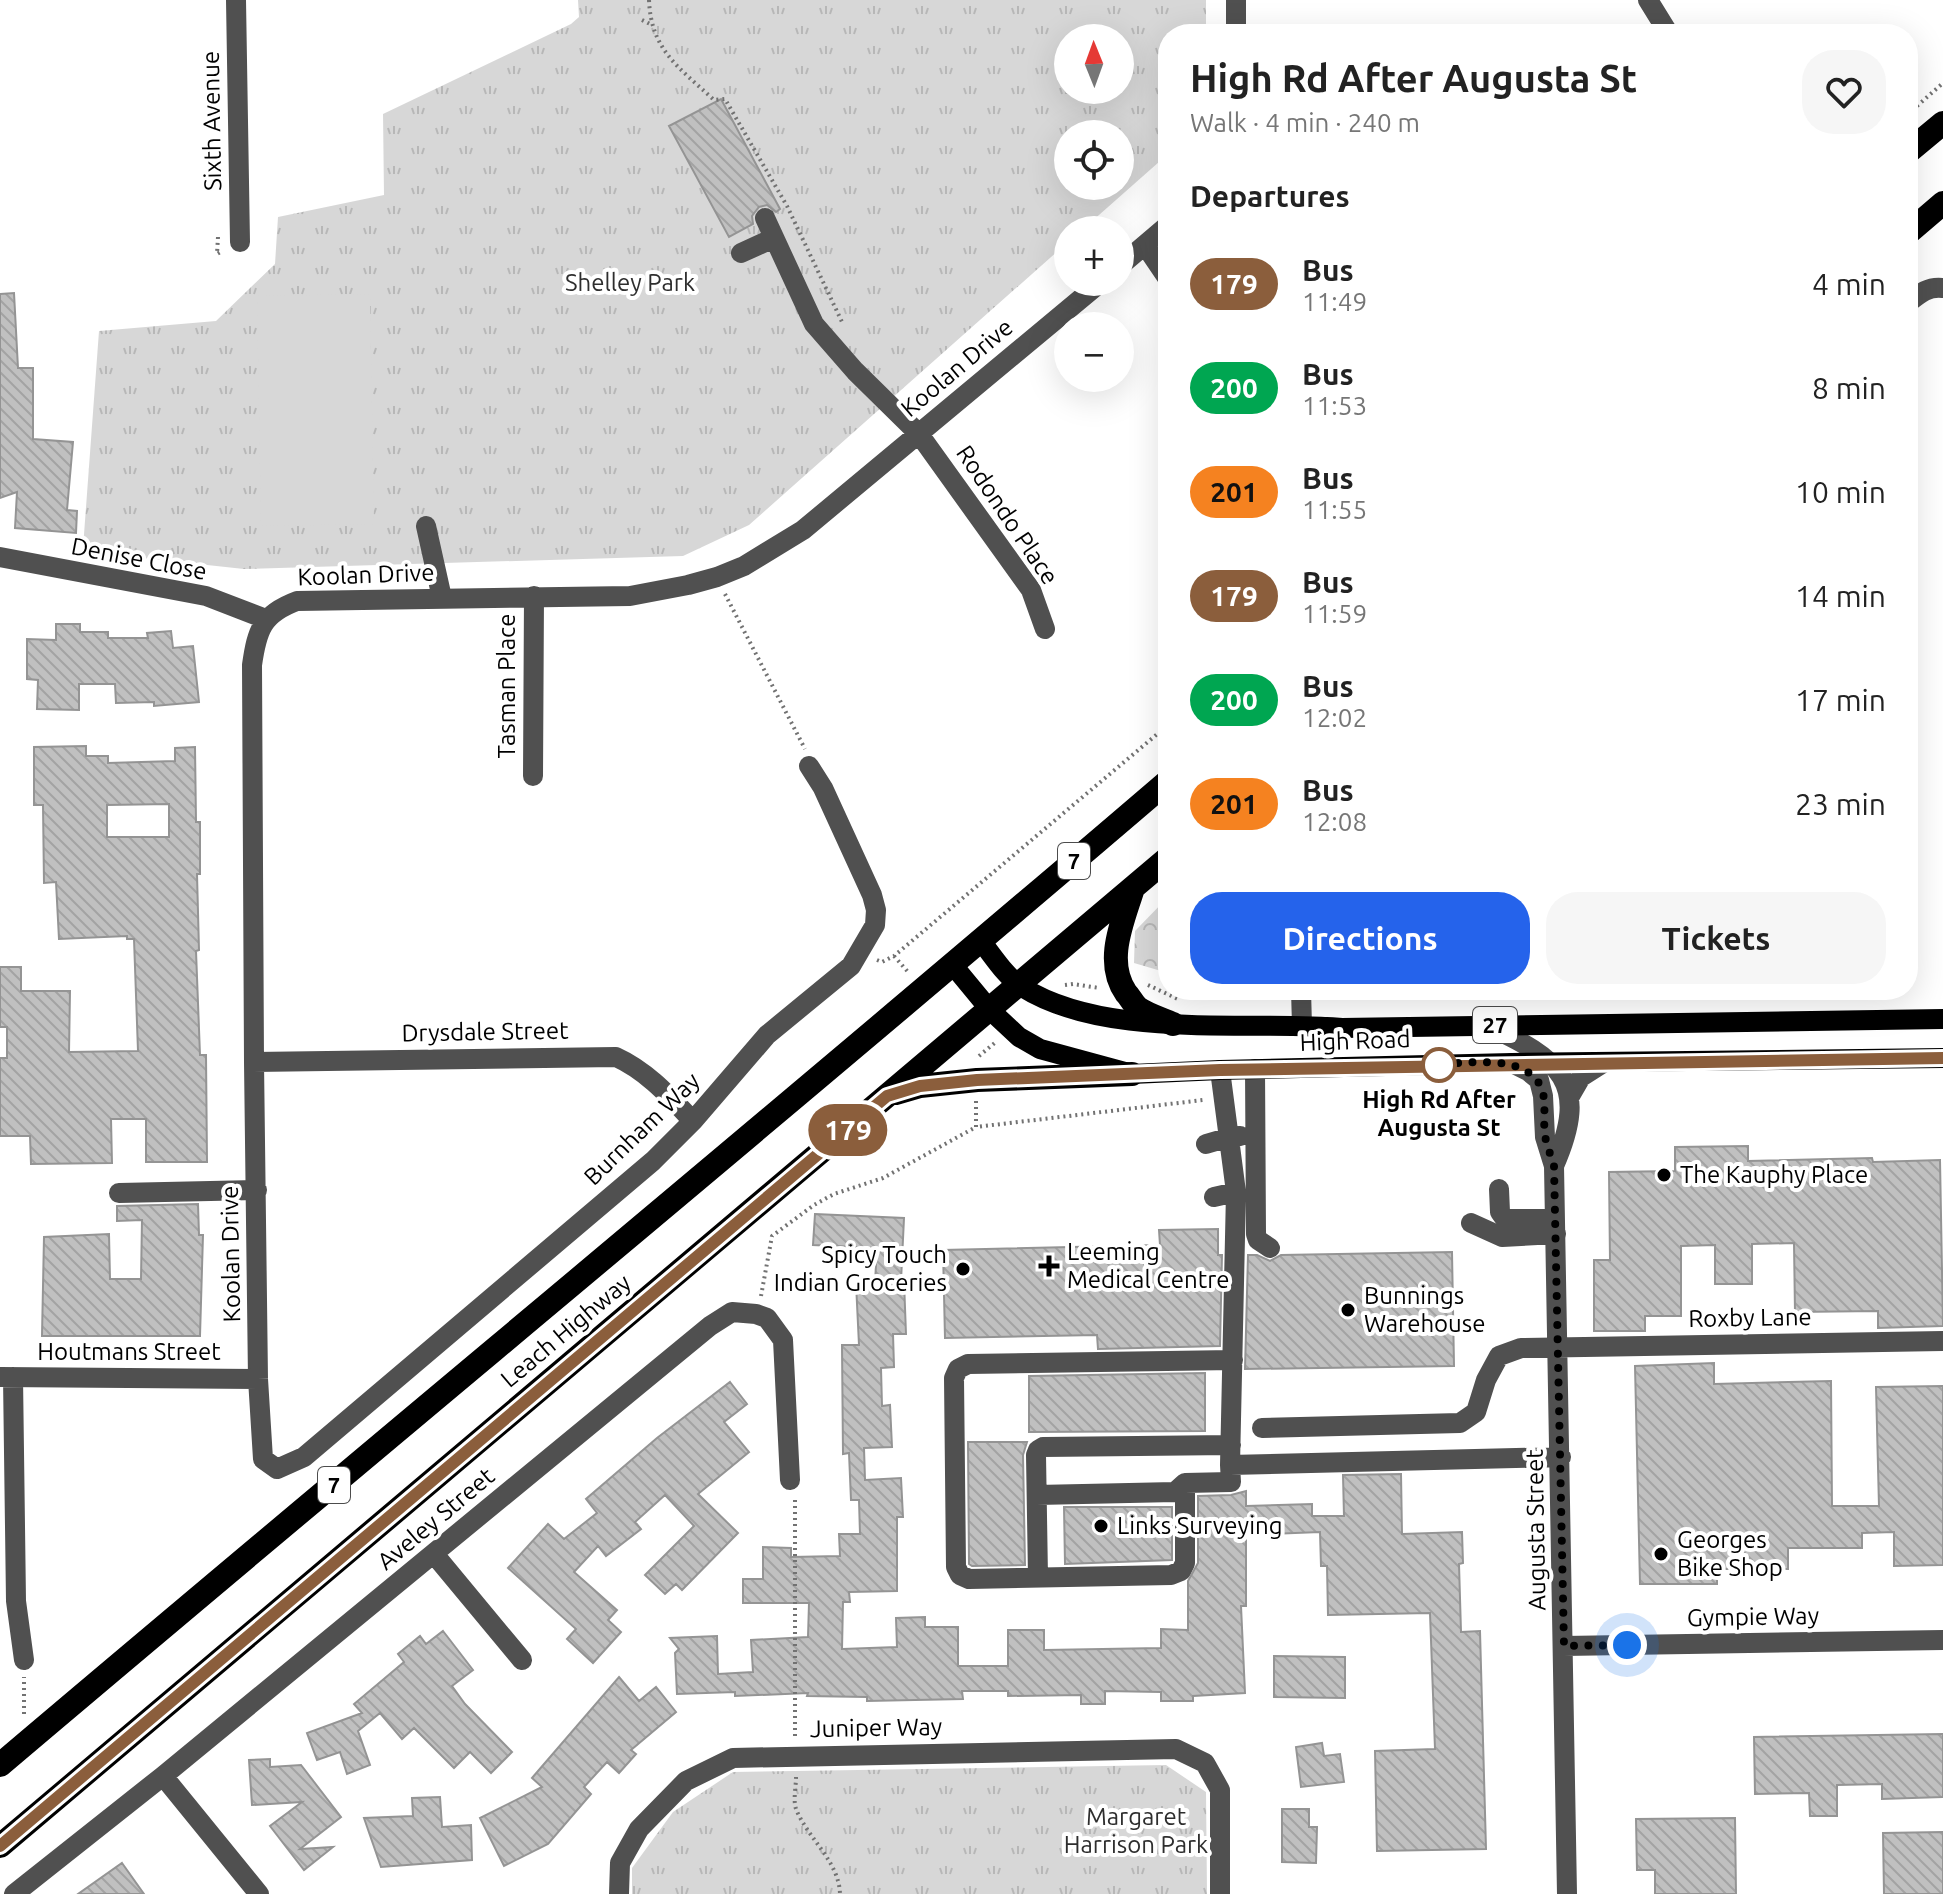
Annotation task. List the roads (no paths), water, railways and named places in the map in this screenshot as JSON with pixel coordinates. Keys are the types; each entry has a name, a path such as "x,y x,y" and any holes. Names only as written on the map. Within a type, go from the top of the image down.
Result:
{"highway":[{"path":"1918,144 1943,123"},
{"path":"1918,224 1943,203"},
{"name":"Leach Highway","path":"0,1765 1158,790"},
{"name":"Leach Highway","path":"0,1846 1158,867"},
{"name":"27","path":"1133,888 1118,937 1115,955 1117,971 1122,986 1137,1007 1173,1024"},
{"name":"27","path":"887,1096 920,1086 977,1080 1132,1074"}],"main road":[{"name":"High Road","path":"981,941 1019,985 1048,1002 1102,1015 1173,1024 1342,1028 1943,1019"},
{"name":"High Road","path":"952,964 990,1010 1019,1037 1040,1049 1096,1067 1132,1074 1512,1063 1943,1058"}],"street":[{"name":"Sixth Avenue","path":"236,0 240,242"},
{"path":"1236,0 1236,24"},
{"path":"1648,0 1663,24"},
{"name":"Rodondo Place","path":"765,218 816,333 919,434 1031,590 1045,629"},
{"path":"1134,254 1158,234"},
{"path":"741,253 774,238"},
{"path":"1145,245 1158,264"},
{"path":"1918,295 1934,287 1943,288"},
{"name":"Koolan Drive","path":"292,1464 277,1469 263,1459 258,1379 252,665 256,638 266,619 278,608 297,601 630,596 717,577 744,566 803,530 1084,296"},
{"path":"426,526 442,598"},
{"name":"Denise Close","path":"0,558 206,596 266,619"},
{"name":"Tasman Place","path":"533,776 534,596"},
{"name":"Burnham Way","path":"292,1464 653,1161 693,1121 767,1035 851,966 875,925 876,910 823,788 809,766"},
{"path":"1301,1000 1302,1025"},
{"path":"1486,1025 1527,1044 1554,1064 1570,1096"},
{"name":"Drysdale Street","path":"254,1062 616,1057 628,1062 657,1084 693,1121"},
{"name":"Augusta Street","path":"1512,1063 1539,1080 1545,1137 1554,1166 1567,1894"},
{"path":"1570,1096 1581,1077 1603,1063"},
{"path":"1255,1069 1256,1234 1258,1240 1270,1248"},
{"path":"1037,1495 1175,1492 1185,1483 1231,1482 1236,1192 1220,1070"},
{"name":"Augusta Street","path":"1554,1166 1567,1136 1570,1096"},
{"path":"1206,1144 1230,1137 1256,1145"},
{"path":"1499,1189 1500,1212 1505,1219 1556,1226"},
{"path":"119,1193 257,1190"},
{"path":"1214,1197 1236,1192"},
{"path":"1471,1223 1502,1237 1556,1226"},
{"name":"Aveley Street","path":"14,1894 163,1776 710,1326 732,1312 767,1318 783,1340 790,1480"},
{"name":"Roxby Lane","path":"1262,1428 1460,1423 1476,1412 1486,1380 1499,1356 1521,1348 1943,1341"},
{"path":"1185,1483 1185,1563 1181,1571 1171,1575 969,1579 960,1575 956,1567 954,1378 958,1369 968,1364 1233,1360"},
{"path":"7,1377 16,1601 24,1660"},
{"name":"Houtmans Street","path":"7,1377 258,1379"},
{"path":"1038,1577 1036,1455 1043,1447 1231,1455 1561,1457"},
{"path":"434,1554 522,1660"},
{"name":"Gympie Way","path":"1564,1646 1943,1640"},
{"name":"Juniper Way","path":"619,1894 620,1863 639,1829 686,1781 733,1758 1176,1749 1205,1763 1220,1790 1220,1894"},
{"path":"163,1776 259,1894"}],"place":[{"name":"High Rd After Augusta St","path":"1439,1065"},
{"name":"The Kauphy Place","path":"1664,1175"},
{"name":"Leeming Medical Centre","path":"1049,1266"},
{"name":"Spicy Touch Indian Groceries","path":"963,1269"},
{"name":"Bunnings Warehouse","path":"1348,1310"},
{"name":"Links Surveying","path":"1101,1526"},
{"name":"Georges Bike Shop","path":"1661,1554"}],"park label":[{"name":"Shelley Park","path":"630,283"},
{"name":"Margaret Harrison Park","path":"1136,1831"}]}
